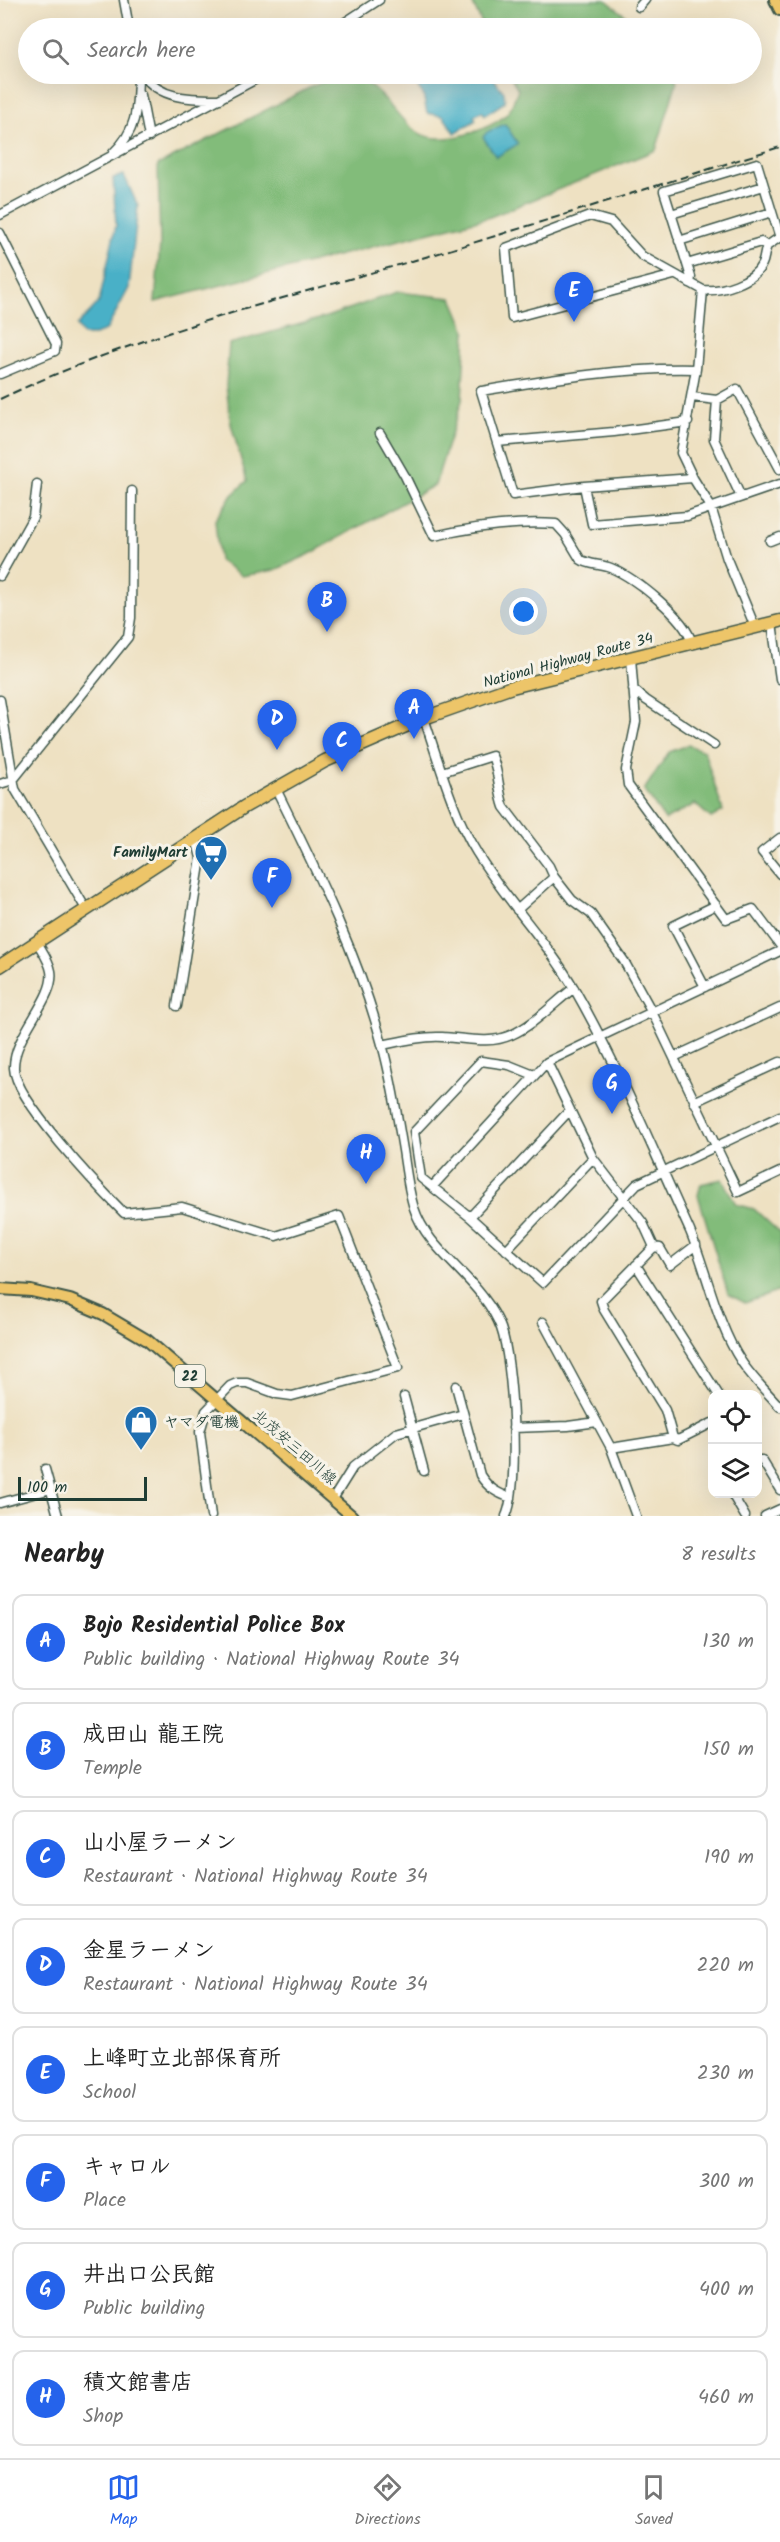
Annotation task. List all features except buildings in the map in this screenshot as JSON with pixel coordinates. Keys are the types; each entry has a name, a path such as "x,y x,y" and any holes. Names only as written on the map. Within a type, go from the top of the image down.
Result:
{"highway":[{"name":"National Highway Route 34","path":"0,966 196,838 325,761 424,718 512,687 776,622"}],"main road":[{"path":"775,0 780,10"},
{"name":"北茂安三田川線","path":"0,1289 31,1291 70,1300 103,1314 147,1340 352,1516"}],"street":[{"path":"124,0 127,18"},
{"path":"351,18 379,0"},
{"path":"639,7 645,0"},
{"path":"106,159 120,147 130,130 137,112 139,84"},
{"path":"140,84 149,137"},
{"path":"152,84 180,99 221,99"},
{"path":"0,215 248,84"},
{"path":"674,275 512,318 506,248 590,216 611,222 642,256 674,275 690,283 704,290 710,291 746,281 761,267 767,246 780,237 756,163 664,191 691,277 690,283"},
{"path":"671,214 764,186"},
{"path":"679,241 772,213"},
{"path":"0,233 56,344 55,351 0,374"},
{"path":"687,264 761,242 767,246"},
{"path":"704,290 696,369 681,453 711,507 727,558 755,627"},
{"path":"693,478 584,486 513,495 481,392 549,380 648,368 696,369"},
{"path":"692,397 717,400 737,389 779,463"},
{"path":"717,400 714,440 741,497"},
{"path":"497,442 614,432 688,422"},
{"path":"380,433 405,476 434,536 475,527 556,524 565,534 579,559 583,562 599,564 630,577 674,616 690,635 692,643"},
{"path":"0,576 33,517 37,484"},
{"path":"584,486 592,524 687,516 780,484"},
{"path":"0,784 13,780 128,637 131,618 132,491"},
{"path":"770,542 780,537"},
{"path":"776,622 780,678"},
{"path":"631,658 636,722 626,770 628,785 726,919 753,909 780,945"},
{"path":"633,688 646,700 714,746"},
{"path":"0,699 13,780 19,797 86,909"},
{"path":"424,718 442,772 475,851 574,988 600,1037 663,1171 696,1245 720,1315 740,1359 780,1407"},
{"path":"442,772 492,756 497,766 499,791 504,807 572,900 591,914 604,931 639,986 738,1192 780,1172"},
{"path":"276,789 334,907 382,1045 393,1089 414,1207 427,1235 482,1296 501,1328 508,1356 513,1428 514,1485 506,1516"},
{"path":"177,1006 201,858 196,838"},
{"path":"780,838 762,852 780,874"},
{"path":"517,910 554,877"},
{"path":"705,987 673,926 716,905"},
{"path":"37,942 51,968 51,984 17,1047 14,1059 16,1080 54,1136 97,1186 124,1213 182,1207 276,1236 339,1216 398,1368 292,1396 277,1395 247,1383 230,1386 206,1411 200,1432 212,1516"},
{"path":"432,1187 547,1062 780,951"},
{"path":"382,1045 440,1036 494,1040 511,1035 525,1027 574,988"},
{"path":"674,1058 780,1008"},
{"path":"534,1075 509,1065 481,1061 414,1132 421,1178 470,1217 543,1283 622,1197 637,1184 780,1116"},
{"path":"547,1062 593,1158 643,1223 654,1247"},
{"path":"694,1102 780,1062"},
{"path":"470,1217 570,1110"},
{"path":"506,1250 593,1158"},
{"path":"654,1247 660,1248 670,1265 696,1245"},
{"path":"654,1247 601,1300 604,1310 665,1410 673,1438"},
{"path":"636,1265 715,1390"},
{"path":"543,1322 611,1448 636,1516"},
{"path":"456,1386 480,1475 498,1494 511,1498"},
{"path":"404,1398 424,1471"},
{"path":"333,1499 353,1467 396,1432 463,1414"},
{"path":"513,1428 568,1426 597,1422"},
{"path":"611,1448 673,1438 678,1440 708,1425"},
{"path":"762,1460 780,1490"},
{"path":"45,1469 58,1516"},
{"path":"0,1503 51,1489"},
{"path":"734,1498 745,1516"},
{"path":"765,1516 780,1509"}],"green space":[{"path":"476,0 606,0 628,18 479,18 473,4"},
{"path":"368,84 409,126 420,134 433,138 451,138 474,132 506,115 518,89 515,84 676,84 656,150 490,217 155,302 160,244 158,165 313,86"},
{"path":"397,292 452,298 466,331 462,400 435,485 308,555 275,570 242,576 219,560 215,520 232,495 247,481 231,424 226,386 229,344 326,317"},
{"path":"688,745 704,751 723,811 711,818 695,804 665,820 644,790 669,752"},
{"path":"722,1179 736,1204 754,1209 780,1233 780,1291 745,1303 728,1294 698,1195 701,1184"}],"water":[{"path":"416,84 497,84 504,92 505,102 485,115 482,111 474,116 476,120 455,133 443,116 427,113 423,94"},
{"path":"505,124 518,144 496,157 483,137 487,132"},
{"path":"124,175 138,206 129,288 107,329 95,335 83,335 77,326 99,302 116,225 113,178"}],"railway":[{"path":"0,399 151,338 458,247 780,147"}],"place":[{"name":"上峰町立北部保育所","path":"574,322"},
{"name":"成田山 龍王院","path":"327,632"},
{"name":"Bojo Residential Police Box","path":"414,739"},
{"name":"金星ラーメン","path":"277,750"},
{"name":"山小屋ラーメン","path":"342,772"},
{"name":"FamilyMart","path":"211,881"},
{"name":"キャロル","path":"272,908"},
{"name":"井出口公民館","path":"612,1114"},
{"name":"積文館書店","path":"366,1184"},
{"name":"ヤマダ電機","path":"141,1451"}]}
